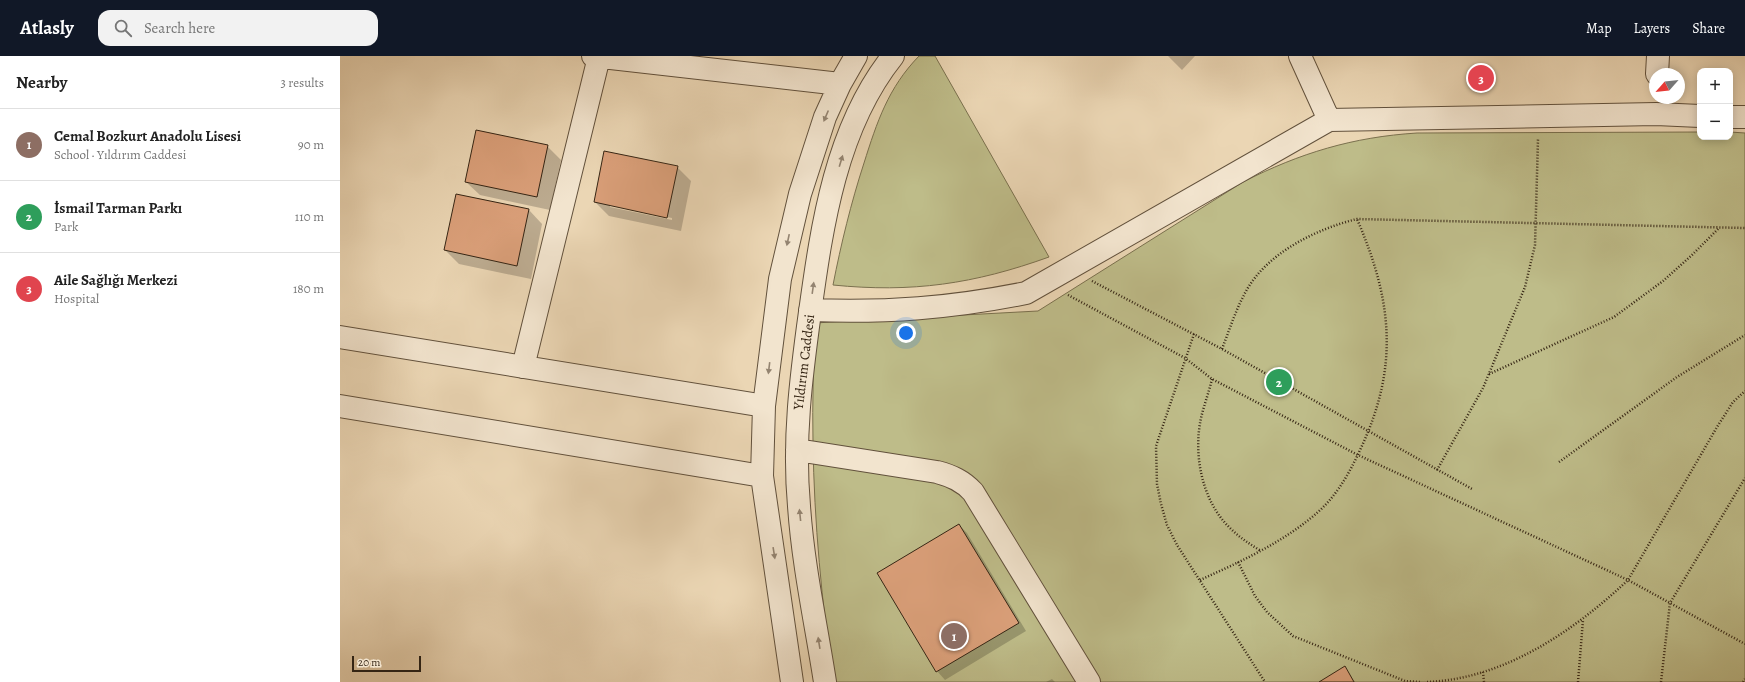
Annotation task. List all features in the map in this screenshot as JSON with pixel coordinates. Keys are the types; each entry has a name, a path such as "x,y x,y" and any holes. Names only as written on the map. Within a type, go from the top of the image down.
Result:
{"street":[{"path":"523,367 596,56 840,84"},
{"path":"792,682 762,476 764,406 780,279 788,237 813,152 825,118 840,84 856,56"},
{"name":"Yıldırım Caddesi","path":"825,682 803,544 799,506 797,450 800,389 810,310 823,230 846,143 856,116 869,90 893,56"},
{"path":"1300,56 1329,120"},
{"path":"1657,68 1658,56"},
{"path":"810,310 894,312 981,302 1026,293 1329,120 1539,116 1657,106 1697,115"},
{"path":"1733,117 1745,118"},
{"path":"340,337 764,406"},
{"path":"340,406 762,476"},
{"path":"797,450 938,472 948,475 966,485 973,492 1090,682"}],"path":[{"path":"1437,470 1461,429 1488,375 1525,287 1535,245 1537,223 1539,116"},
{"path":"1200,580 1261,550 1305,523 1335,494 1349,475 1358,455 1368,432 1385,379 1387,361 1383,298 1376,268 1357,219"},
{"path":"1222,349 1244,294 1259,274 1277,257 1297,242 1316,232 1357,219 1745,228"},
{"path":"1488,375 1614,317 1663,281 1719,228"},
{"path":"1068,269 1222,349 1472,489"},
{"path":"1045,283 1185,358 1212,379 1358,455 1628,580 1745,644"},
{"path":"1194,334 1156,446 1156,465 1160,497 1167,525 1177,545 1265,682"},
{"path":"1559,462 1677,377 1745,335"},
{"path":"1212,379 1201,418 1199,434 1201,468 1204,484 1218,513 1230,528 1244,541 1261,550"},
{"path":"1427,682 1458,679 1483,672 1537,648 1583,619 1628,580 1717,427 1733,402 1745,391"},
{"path":"1661,682 1670,603 1745,478"},
{"path":"1238,562 1256,596 1267,612 1293,636 1405,681 1420,682"},
{"path":"1578,682 1583,619"},
{"path":"1483,672 1484,682"}],"shaded area":[{"path":"919,56 935,56 1049,257 995,274 942,284 890,288 833,285 855,193 879,120 891,93 899,80"},
{"path":"1697,132 1697,140 1733,140 1733,132 1745,133 1745,682 833,682 822,592 815,502 813,427 814,323 1038,311 1243,182 1264,172 1327,148 1371,138 1417,133"}],"building":[{"path":"476,130 548,145 537,197 465,182"},
{"path":"604,151 678,166 667,218 594,202"},
{"path":"456,194 529,209 517,266 444,250"},
{"path":"959,524 1019,623 936,672 877,573"},
{"path":"1345,666 1354,682 1319,682"}],"place":[{"name":"Aile Sağlığı Merkezi","path":"1481,78"},
{"name":"İsmail Tarman Parkı","path":"1279,382"},
{"name":"Cemal Bozkurt Anadolu Lisesi","path":"954,636"}]}
